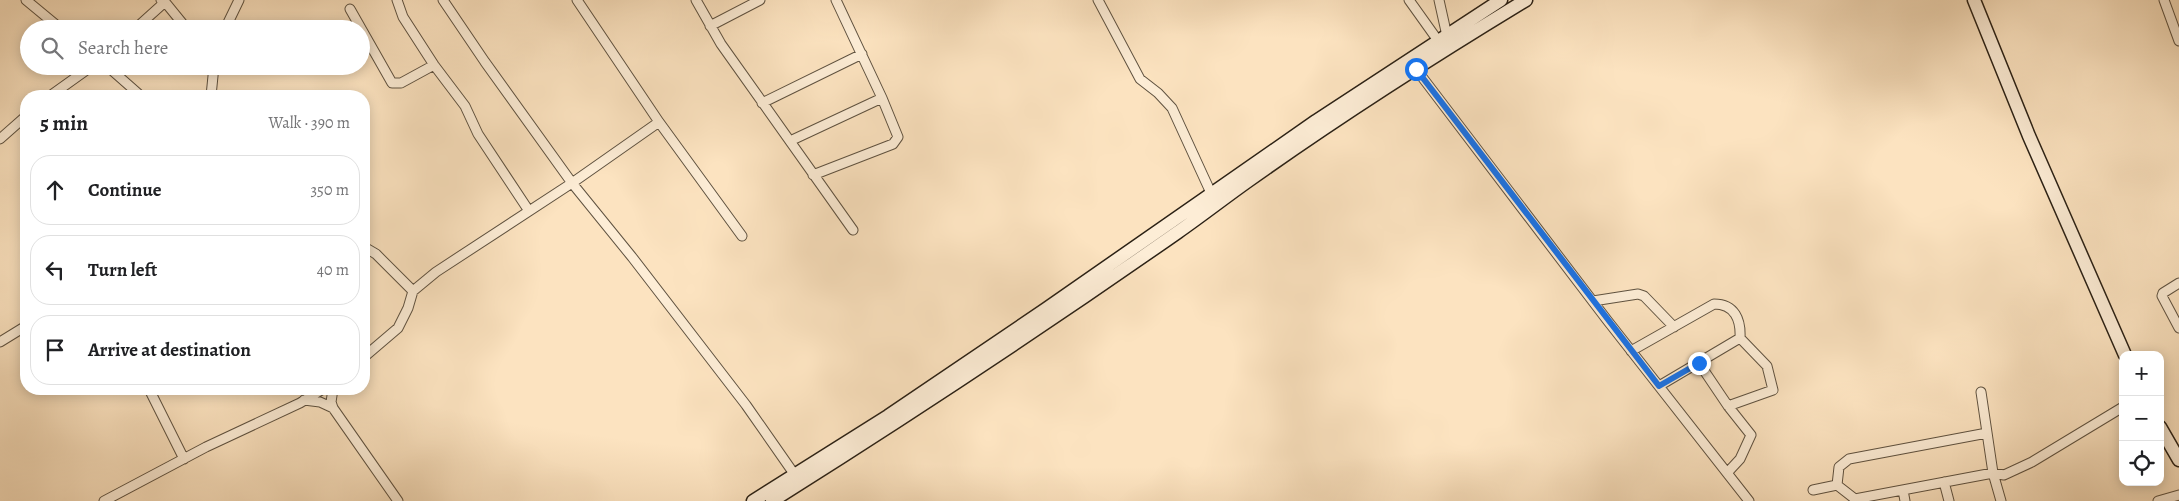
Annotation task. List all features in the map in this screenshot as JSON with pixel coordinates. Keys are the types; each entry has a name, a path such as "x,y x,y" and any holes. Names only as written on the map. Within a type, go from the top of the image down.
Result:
{"main road":[{"path":"772,501 798,479 888,416 1316,121 1501,0"},
{"path":"752,501 798,479 894,424 1178,232 1270,166 1416,69 1526,0"},
{"path":"1974,0 2029,136 2123,351"},
{"path":"2164,434 2179,460"}],"street":[{"path":"26,0 50,20"},
{"path":"229,20 239,0"},
{"path":"397,0 403,17 434,65 465,106 478,134 529,210"},
{"path":"443,0 572,183 746,405 798,479"},
{"path":"577,0 659,122 742,236"},
{"path":"696,0 710,26 762,103 853,230"},
{"path":"710,26 760,0"},
{"path":"813,175 893,144 898,136 836,0"},
{"path":"1098,0 1140,79 1158,93 1172,108 1212,193"},
{"path":"1409,0 1443,39"},
{"path":"1439,0 1443,39"},
{"path":"2164,0 2179,41"},
{"path":"144,20 162,1 179,20"},
{"path":"350,9 356,20"},
{"path":"370,44 392,83 401,84 434,65"},
{"path":"762,103 862,54"},
{"path":"1416,69 1631,351 1749,501"},
{"path":"58,90 79,75"},
{"path":"118,75 135,90"},
{"path":"212,90 213,75"},
{"path":"790,141 882,98"},
{"path":"0,139 20,121"},
{"path":"370,352 398,328 408,308 413,291 436,272 572,183 659,122"},
{"path":"370,250 376,254 413,291"},
{"path":"2179,283 2162,296 2179,328"},
{"path":"1593,301 1638,294 1644,296 1674,327"},
{"path":"1631,351 1714,304 1723,304 1729,307 1738,316 1741,325 1740,338 1767,366 1773,390 1728,406"},
{"path":"0,342 20,330"},
{"path":"1659,386 1740,338"},
{"path":"1699,363 1728,406 1751,435 1740,459 1727,473"},
{"path":"1981,392 1994,473 2001,501"},
{"path":"152,395 184,459"},
{"path":"104,501 313,395"},
{"path":"332,395 332,408 398,501"},
{"path":"304,400 320,402 332,408"},
{"path":"1813,490 1838,486 1855,499 1994,473 2004,475 2032,462 2119,409"},
{"path":"1838,486 1838,467 1849,459 1987,433"},
{"path":"1944,482 1949,501"},
{"path":"1903,490 1905,501"},
{"path":"2158,501 2179,495"}],"route":[{"path":"1416,69 1659,386 1699,363"}]}
